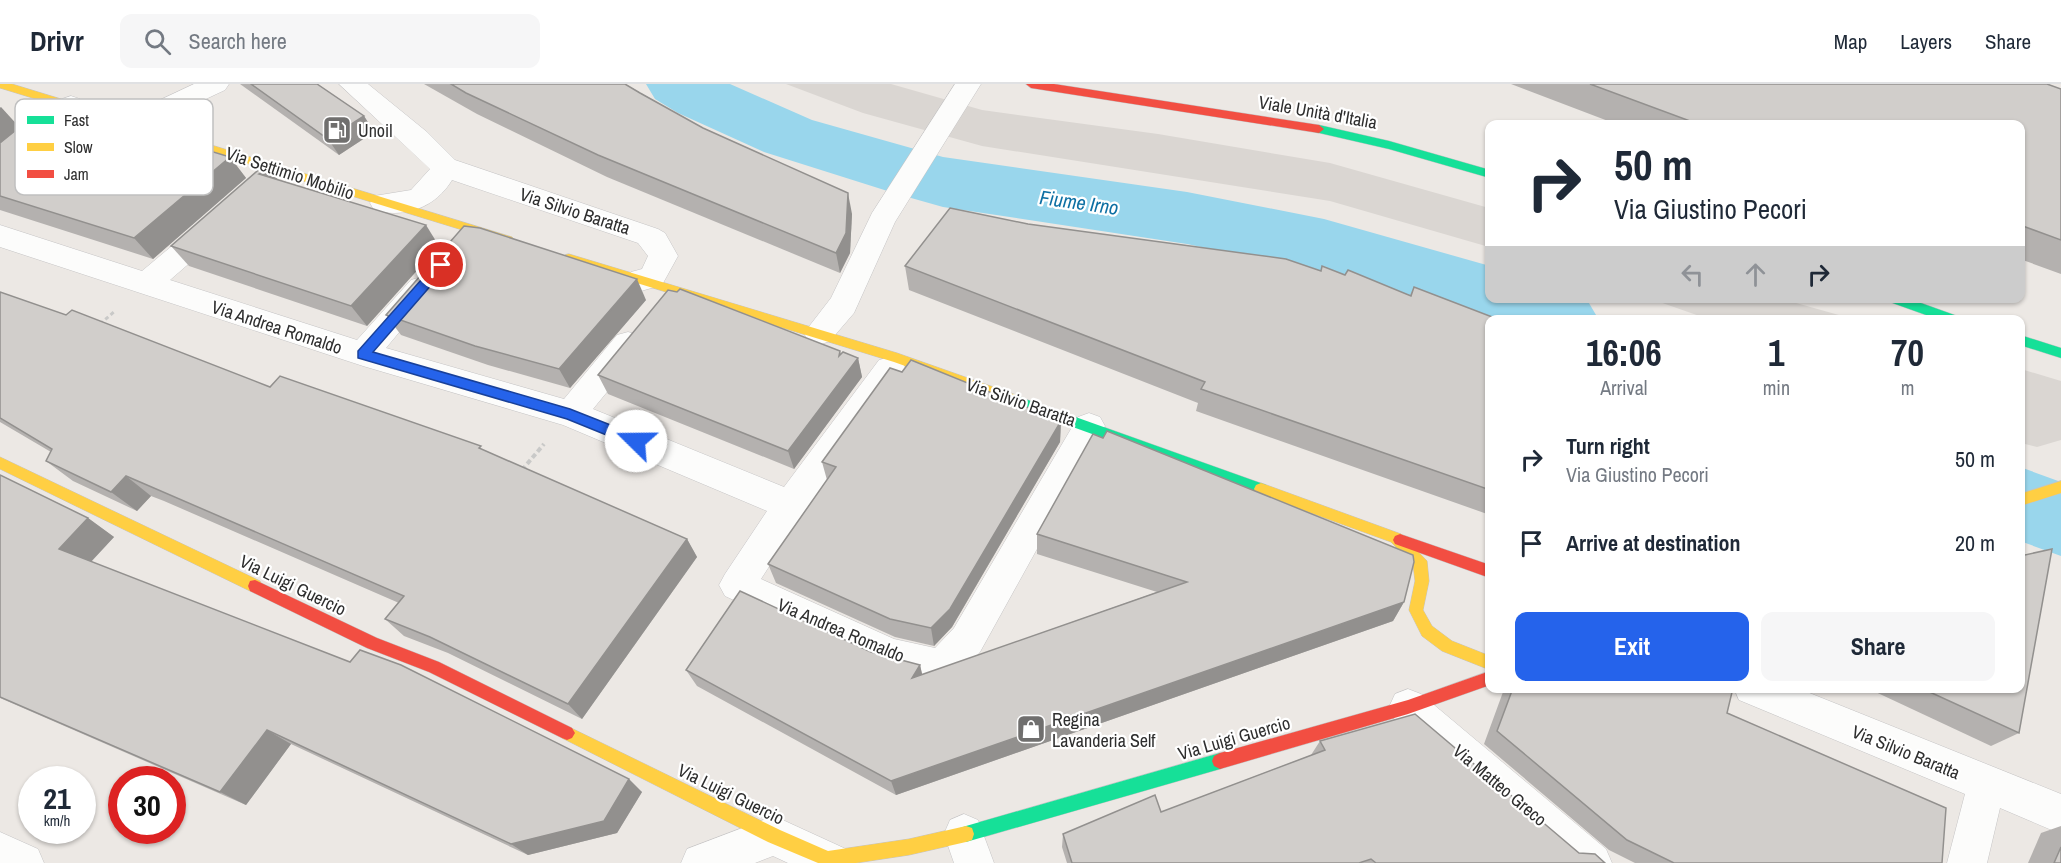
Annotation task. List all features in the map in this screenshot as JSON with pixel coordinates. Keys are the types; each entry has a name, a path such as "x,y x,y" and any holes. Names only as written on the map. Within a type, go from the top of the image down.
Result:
{"main road":[{"name":"Via Settimio Mobilio","path":"0,84 37,89 58,99"},
{"name":"Viale Unità d'Italia","path":"1030,84 1310,128 1390,143 1485,172"},
{"name":"Via Settimio Mobilio","path":"213,155 269,178 378,202"},
{"path":"378,202 518,243"},
{"name":"Via Silvio Baratta","path":"551,253 897,358 1485,570"},
{"path":"1906,303 1941,315"},
{"path":"2025,342 2061,353"},
{"name":"Via Luigi Guercio","path":"0,463 372,643 434,667 774,836 828,859 909,847 969,848 1408,707 1485,680"},
{"path":"2025,498 2061,487"},
{"name":"Via Silvio Baratta","path":"1396,538 1420,561 1422,581 1416,610 1427,631 1447,646 1485,661"}],"street":[{"path":"184,99 216,84"},
{"path":"352,84 417,140 441,175"},
{"path":"819,333 843,305 882,220 968,84"},
{"path":"0,164 15,152"},
{"name":"Via Silvio Baratta","path":"441,175 457,174 648,236 655,241 663,256 652,277 641,280"},
{"name":"Via Settimio Mobilio","path":"378,202 401,205 412,202 428,193 441,175"},
{"path":"145,285 233,209"},
{"path":"363,354 473,229"},
{"name":"Via Andrea Romaldo","path":"0,236 363,354 570,414 790,505"},
{"path":"570,414 674,290"},
{"name":"Via Andrea Romaldo","path":"897,358 790,505 737,585 890,655 942,667 967,639 1089,426"},
{"name":"Via Silvio Baratta","path":"1764,693 2061,814"},
{"name":"Via Matteo Greco","path":"1408,707 1592,863"},
{"path":"1967,863 1987,784"},
{"path":"701,863 774,836 832,863"},
{"path":"0,852 24,863"}],"path":[{"path":"100,325 145,285"},
{"path":"517,476 570,414"}],"shaded area":[{"path":"786,84 891,84 982,110 1158,134 1330,163 1485,207 1485,246 1330,201 982,146 863,113"},
{"path":"1662,303 1796,303 1839,315 1697,315"},
{"path":"2025,370 2061,381 2061,440 2037,447 2025,444"}],"building":[{"path":"251,84 317,84 364,116 328,139"},
{"path":"451,84 625,84 703,128 848,193 846,233 836,253 598,155"},
{"path":"1590,84 2047,84 2061,89 2061,240 2025,227 2025,120 1687,120"},
{"path":"15,131 15,195 185,195 134,238 0,196 0,143"},
{"path":"213,152 230,157 213,171"},
{"path":"263,166 269,168 259,174 426,225 351,306 171,246"},
{"path":"950,208 1028,224 1286,259 1321,271 1322,266 1345,275 1348,270 1411,296 1414,287 1487,315 1485,315 1485,488 1201,389 1205,382 905,266"},
{"path":"464,226 480,228 637,279 559,369 475,346 386,315"},
{"path":"680,289 840,351 839,356 843,352 858,358 788,451 598,375 668,290 677,292"},
{"path":"0,292 66,315 72,310 270,387 280,376 481,446 479,448 687,539 568,704 430,637 385,619 404,596 126,476 111,492 46,461 52,449 0,418"},
{"path":"911,360 1061,421 950,609 931,628 890,619 768,564 836,467 822,462 890,368 902,372"},
{"path":"1107,431 1413,555 1414,562 1404,602 891,781 686,670 740,591 871,652 920,665 912,678 1187,582 1037,534 1093,434 1103,438"},
{"path":"0,475 88,518 59,549 350,662 360,650 401,665 629,779 604,821 511,844 267,730 220,792 186,777 186,766 160,766 0,697"},
{"path":"2052,549 2019,733 1932,693 2025,693 2025,555"},
{"path":"1511,693 1732,693 1727,713 1946,808 1942,863 1674,863 1627,840 1497,731"},
{"path":"1415,714 1579,853 1595,854 1605,863 1376,863 1371,859 1359,863 1072,863 1063,834 1155,795 1161,812 1325,750 1320,741"},
{"path":"2061,847 2061,863 2054,863"}],"waterway":[{"name":"Fiume Irno","path":"678,84 701,97 788,136 943,182 1187,218 1324,246 1485,294"},
{"name":"Fiume Irno","path":"1514,303 1547,315"},
{"name":"Fiume Irno","path":"2025,505 2061,519"}],"traffic: fast":[{"path":"1319,129 1389,145 1485,173"},
{"path":"1906,303 1941,315"},
{"path":"2025,342 2061,353"},
{"path":"1014,400 1261,489"},
{"path":"966,834 1220,761"}],"traffic: slow":[{"path":"0,84 52,99"},
{"path":"213,148 508,240"},
{"path":"569,258 897,358 1014,400"},
{"path":"0,463 255,586"},
{"path":"2025,498 2061,487"},
{"path":"1261,489 1396,538 1420,561 1422,581 1416,610 1427,631 1447,646 1485,661"},
{"path":"567,733 774,836 828,859 909,847 966,834"}],"traffic: jam":[{"path":"1031,84 1319,129"},
{"path":"1400,540 1485,570"},
{"path":"255,586 372,643 434,667 567,733"},
{"path":"1220,761 1408,707 1485,680"}],"place":[{"name":"Unoil","path":"337,130"},
{"name":"Regina Lavanderia Self","path":"1031,729"}],"route":[{"path":"441,265 363,354 570,414 636,441"}]}
